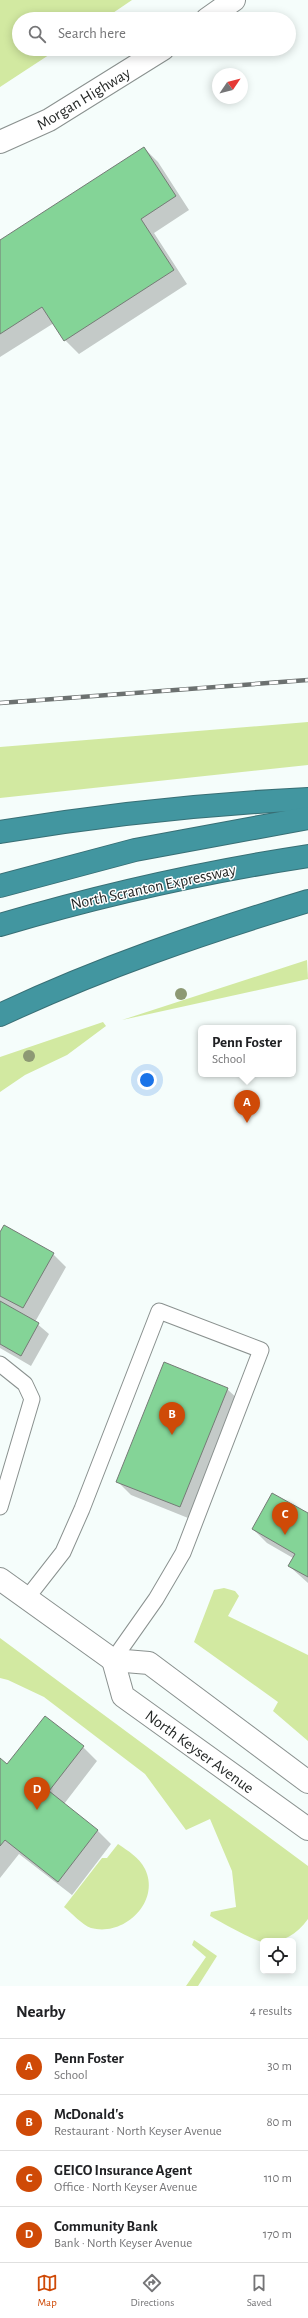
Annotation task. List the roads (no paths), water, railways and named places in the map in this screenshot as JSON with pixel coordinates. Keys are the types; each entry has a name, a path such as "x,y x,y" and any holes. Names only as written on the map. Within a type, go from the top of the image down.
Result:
{"highway":[{"path":"0,832 144,811 218,804 308,799"},
{"path":"0,886 135,850 308,818"},
{"name":"North Scranton Expressway","path":"0,925 71,904 143,886 308,856"},
{"path":"0,1015 63,986 173,943 308,901"}],"main road":[{"path":"217,12 234,0"},
{"name":"Morgan Highway","path":"0,142 49,120 152,56"},
{"path":"0,1579 113,1660 149,1663 308,1782"},
{"name":"North Keyser Avenue","path":"113,1660 123,1696 308,1829"}],"lane":[{"path":"27,1598 66,1545 82,1509 159,1311 261,1350 183,1552 156,1599 113,1660"},
{"path":"0,1364 25,1384 32,1399 0,1507"}],"railway":[{"path":"0,703 308,680"}],"place":[{"name":"Penn Foster","path":"247,1123"},
{"name":"McDonald's","path":"172,1435"},
{"name":"GEICO Insurance Agent","path":"285,1535"},
{"name":"Community Bank","path":"37,1810"}]}
